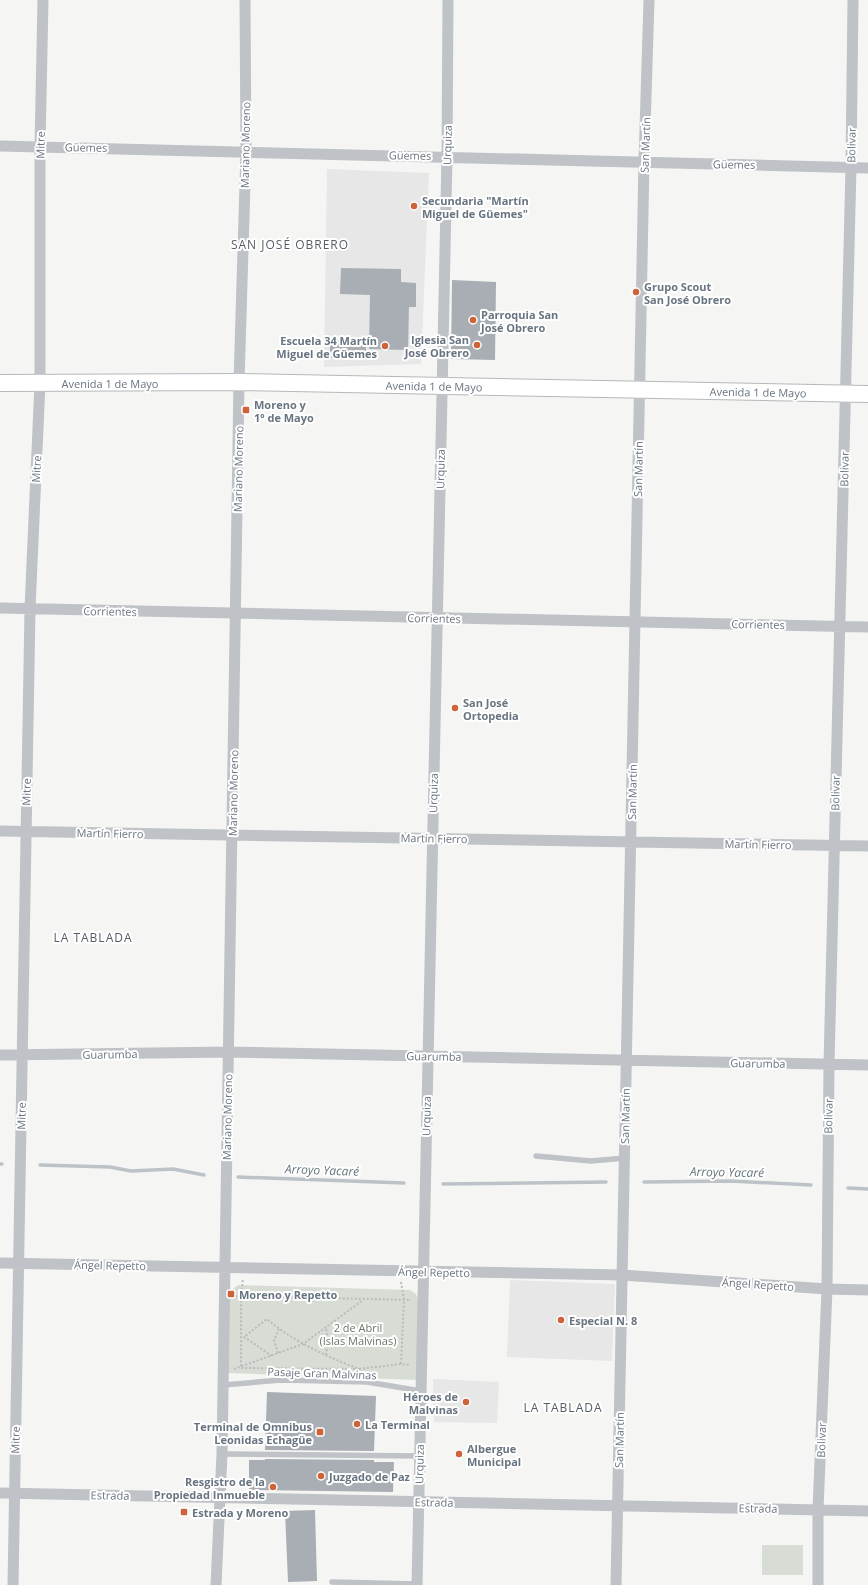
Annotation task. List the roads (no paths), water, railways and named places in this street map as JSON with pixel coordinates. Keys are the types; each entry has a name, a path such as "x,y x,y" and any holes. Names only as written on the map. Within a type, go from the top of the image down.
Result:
{"main road":[{"name":"Avenida 1 de Mayo","path":"0,383 240,382 868,394"}],"street":[{"name":"Mitre","path":"13,1585 30,609 40,383 40,146 43,0"},
{"name":"Mariano Moreno","path":"216,1585 222,1454 240,382 246,151 245,0"},
{"name":"Urquiza","path":"417,1584 447,156 448,0"},
{"name":"San Martín","path":"616,1585 644,162 649,0"},
{"name":"Bolivar","path":"818,1585 818,1510 827,1289 829,1064 851,167 853,0"},
{"name":"Güemes","path":"0,146 447,156 868,168"},
{"name":"Corrientes","path":"0,608 868,627"},
{"name":"Martín Fierro","path":"0,831 868,846"},
{"name":"Guarumba","path":"0,1056 228,1052 868,1065"},
{"name":"Ángel Repetto","path":"0,1264 18,1263 622,1275 827,1289 868,1290"},
{"name":"Estrada","path":"0,1493 868,1510"}],"lane":[{"path":"536,1156 590,1161 625,1158"},
{"name":"Pasaje Gran Malvinas","path":"223,1385 281,1380 367,1382 421,1391"},
{"path":"222,1454 420,1456"},
{"path":"332,1582 417,1584"}],"waterway":[{"name":"Arroyo Yacaré","path":"40,1165 110,1167 131,1171 173,1169 204,1175"},
{"name":"Arroyo Yacaré","path":"238,1177 404,1183"},
{"name":"Arroyo Yacaré","path":"644,1182 731,1181 811,1185"},
{"name":"Arroyo Yacaré","path":"443,1184 606,1182"},
{"name":"Arroyo Yacaré","path":"848,1188 868,1189"}],"place":[{"name":"Secundaria \"Martín Miguel de Güemes\"","path":"414,206"},
{"name":"Grupo Scout San José Obrero","path":"636,292"},
{"name":"Parroquia San José Obrero","path":"473,320"},
{"name":"Iglesia San José Obrero","path":"477,345"},
{"name":"Escuela 34 Martín Miguel de Güemes","path":"385,346"},
{"name":"Moreno y 1º de Mayo","path":"246,410"},
{"name":"San José Ortopedia","path":"455,708"},
{"name":"Moreno y Repetto","path":"231,1294"},
{"name":"Especial N. 8","path":"561,1320"},
{"name":"Héroes de Malvinas","path":"466,1402"},
{"name":"La Terminal","path":"357,1424"},
{"name":"Terminal de Omnibus Leonidas Echagüe","path":"320,1432"},
{"name":"Albergue Municipal","path":"459,1454"},
{"name":"Juzgado de Paz","path":"321,1476"},
{"name":"Resgistro de la Propiedad Inmueble","path":"273,1487"},
{"name":"Estrada y Moreno","path":"184,1512"}],"district":[{"name":"SAN JOSÉ OBRERO","path":"290,244"},
{"name":"LA TABLADA","path":"93,937"},
{"name":"LA TABLADA","path":"563,1407"}],"park label":[{"name":"2 de Abril (Islas Malvinas)","path":"358,1333"}]}
